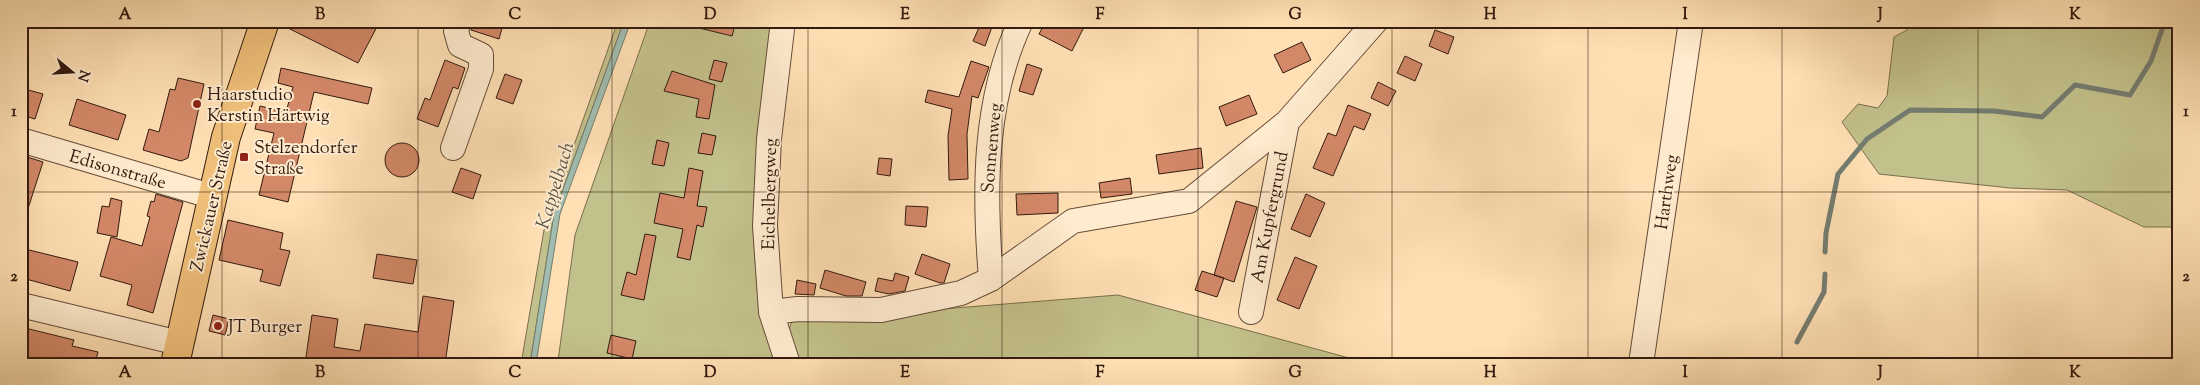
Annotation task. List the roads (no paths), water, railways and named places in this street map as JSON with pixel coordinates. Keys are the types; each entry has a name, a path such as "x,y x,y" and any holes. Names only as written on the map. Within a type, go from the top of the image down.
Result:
{"main road":[{"name":"Zwickauer Straße","path":"177,353 214,197 226,137 265,21"}],"street":[{"path":"453,148 481,70 482,55 460,45 456,32 459,21"},
{"name":"Eichelbergweg","path":"784,21 769,138 765,226 771,312 788,364"},
{"name":"Sonnenweg","path":"991,279 986,216 989,146 997,89 1013,37 1020,21"},
{"name":"Am Kupfergrund","path":"771,312 798,309 880,310 962,294 991,279 1073,221 1189,202 1287,122 1376,21"},
{"name":"Harthweg","path":"1641,364 1691,21"},
{"name":"Am Kupfergrund","path":"1250,312 1287,122"},
{"name":"Edisonstraße","path":"21,140 214,197"},
{"path":"21,305 177,353"}],"waterway":[{"path":"1825,252 1826,233 1838,174 1867,139 1910,110 1994,111 2042,117 2075,85 2130,95 2151,61 2165,21"},
{"path":"1797,342 1824,292 1825,274"}],"place":[{"name":"Haarstudio Kerstin Härtwig","path":"197,104"},
{"name":"Stelzendorfer Straße","path":"244,157"},
{"name":"JT Burger","path":"218,326"}],"water label":[{"name":"Kappelbach","path":"554,185"}]}
